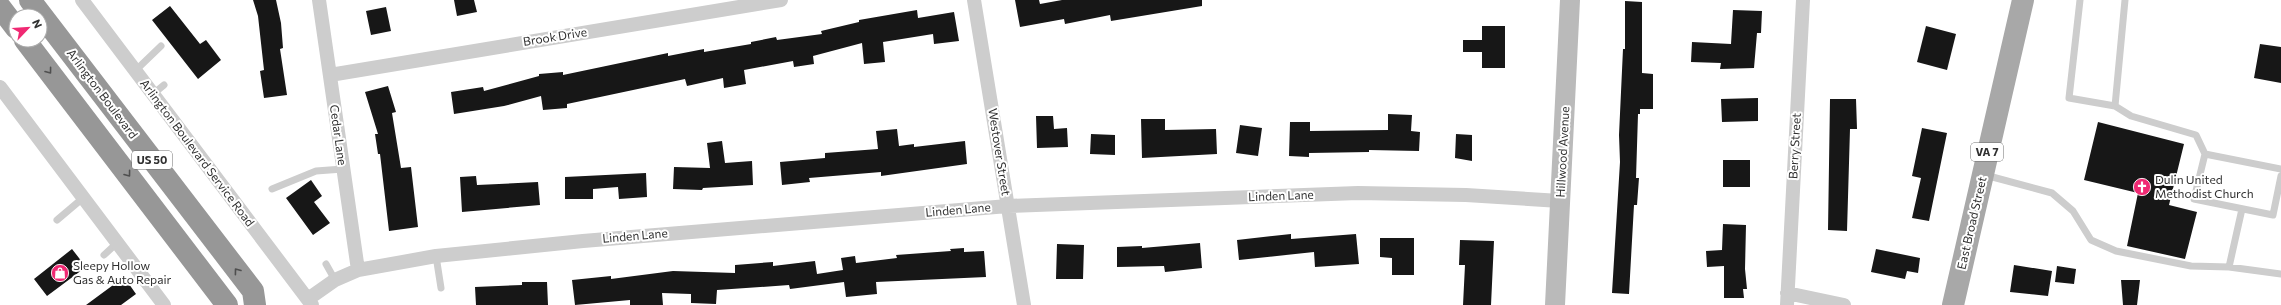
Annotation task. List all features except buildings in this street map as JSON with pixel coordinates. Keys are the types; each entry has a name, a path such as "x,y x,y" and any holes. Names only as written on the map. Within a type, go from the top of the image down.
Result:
{"highway":[{"name":"Arlington Boulevard","path":"30,0 253,291 255,305"},
{"path":"0,6 8,17"},
{"name":"US 50","path":"32,48 227,305"}],"main road":[{"name":"Hillwood Avenue","path":"1555,305 1570,0"},
{"name":"East Broad Street","path":"1953,305 2023,0"}],"street":[{"name":"Arlington Boulevard Service Road","path":"82,0 135,71 158,90 310,302"},
{"name":"Cedar Lane","path":"319,0 358,270"},
{"name":"Brook Drive","path":"330,75 781,0"},
{"name":"Westover Street","path":"974,0 1024,305"},
{"name":"Berry Street","path":"1803,0 1787,299 1844,305"},
{"path":"0,87 164,305"},
{"name":"Linden Lane","path":"310,302 335,280 358,270 436,256 583,240 1008,206 1358,193 1466,195 1560,201"}],"lane":[{"path":"2080,0 2069,98 2115,106 2131,116 2196,135 2206,154 2194,199 2242,210 2273,215 2281,176"},
{"path":"2115,106 2125,0"},
{"path":"135,71 161,46"},
{"path":"2206,154 2281,169"},
{"path":"272,189 316,171 343,169"},
{"path":"1983,174 2052,193 2073,211 2091,240 2116,251 2191,266 2229,267 2281,274"},
{"path":"57,220 83,198"},
{"path":"2229,267 2242,210"},
{"path":"104,255 117,243"},
{"path":"436,256 441,288"},
{"path":"326,264 335,280"}],"place":[{"name":"Dulin United Methodist Church","path":"2142,187"},
{"name":"Sleepy Hollow Gas & Auto Repair","path":"60,273"}]}
